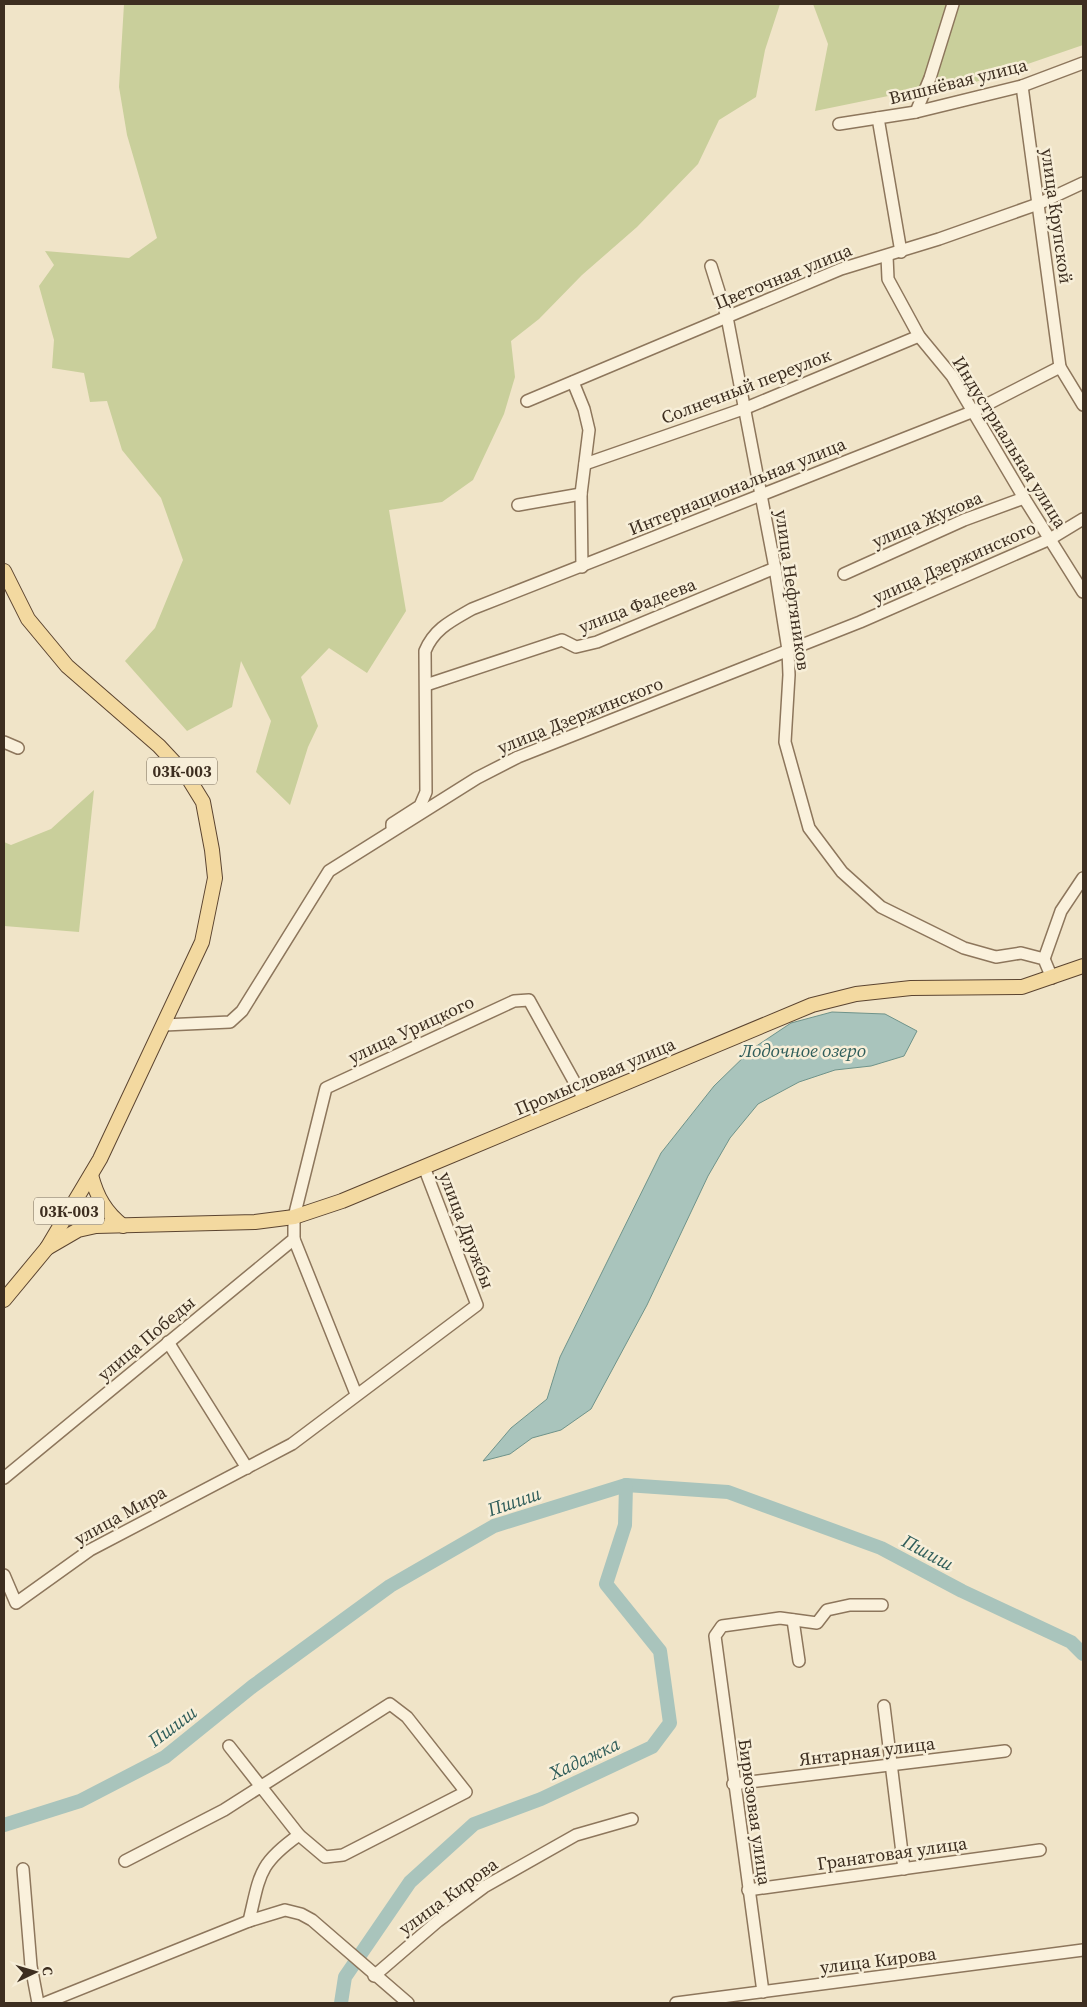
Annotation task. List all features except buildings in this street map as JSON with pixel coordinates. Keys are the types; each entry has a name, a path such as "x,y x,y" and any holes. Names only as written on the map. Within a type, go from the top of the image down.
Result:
{"main road":[{"name":"03К-003","path":"4,571 28,620 67,666 159,746 187,776 203,802 215,878 202,942 91,1175 47,1248 4,1300"},
{"name":"Промысловая улица","path":"47,1248 78,1230 96,1226 255,1222 294,1216 342,1201 812,1005 856,994 892,990 1022,987 1083,966"},
{"path":"91,1175 102,1205 111,1217 123,1226"}],"street":[{"path":"916,112 930,78 953,4"},
{"name":"Вишнёвая улица","path":"839,124 916,112 1022,86 1083,63"},
{"name":"улица Крупской","path":"1022,86 1060,367 1083,405"},
{"path":"878,118 901,252"},
{"name":"Цветочная улица","path":"527,401 841,269 901,252 1038,204 1083,184"},
{"name":"Индустриальная улица","path":"887,256 888,279 919,336 952,376 1024,498 1083,592"},
{"name":"улица Нефтяников","path":"711,266 728,317 775,568 788,650 789,675 784,742 809,828 842,872 881,907 964,948 996,957 1021,953 1044,959"},
{"name":"Солнечный переулок","path":"585,464 746,408 919,336"},
{"name":"Интернациональная улица","path":"426,685 425,651 430,639 444,625 472,609 974,411 1060,367"},
{"path":"573,382 584,409 589,430 581,494 582,567"},
{"path":"518,504 581,494"},
{"name":"улица Жукова","path":"844,574 964,520 1024,498"},
{"name":"улица Дзержинского","path":"164,1025 230,1022 242,1011 329,871 478,778 518,757 860,622 1050,539 1083,519"},
{"name":"улица Фадеева","path":"426,685 562,640 576,647 597,642 775,568"},
{"path":"391,834 392,824 420,806 426,792 426,685"},
{"path":"4,742 18,748"},
{"path":"1052,978 1044,959 1061,911 1083,878"},
{"name":"улица Урицкого","path":"294,1216 326,1088 514,1001 528,1000 585,1101"},
{"name":"улица Дружбы","path":"424,1167 477,1305"},
{"path":"294,1216 294,1239 356,1394"},
{"name":"улица Победы","path":"4,1478 294,1239"},
{"name":"улица Мира","path":"4,1575 16,1603 90,1550 292,1444 356,1394 477,1305"},
{"path":"168,1342 246,1468"},
{"path":"799,1661 793,1620 817,1623 827,1610 850,1604 882,1605"},
{"name":"Бирюзовая улица","path":"762,1992 733,1784 715,1636 722,1626 780,1618 793,1620"},
{"path":"125,1860 224,1810 262,1786 390,1704 407,1717 466,1792 344,1855 325,1857 299,1835 262,1786 229,1746"},
{"path":"884,1706 893,1766 904,1868"},
{"name":"Янтарная улица","path":"733,1784 1005,1751"},
{"name":"улица Кирова","path":"371,1974 484,1887 576,1835 632,1819"},
{"path":"249,1921 260,1872 276,1852 299,1835"},
{"name":"Гранатовая улица","path":"748,1890 1040,1850"},
{"path":"24,1869 31,1966 38,2003"},
{"path":"45,2003 249,1921 285,1910 302,1914 328,1934 371,1974 408,2003"},
{"name":"улица Кирова","path":"676,2003 1083,1950"}],"green space":[{"path":"124,4 780,4 765,50 756,97 719,120 698,164 637,227 582,275 539,319 511,341 515,377 504,414 473,480 442,502 389,510 406,611 367,673 329,648 301,677 318,726 308,747 290,805 256,772 271,721 241,661 232,707 187,731 125,661 155,628 183,560 161,498 122,450 107,401 90,402 84,373 52,368 54,340 39,286 54,265 45,251 129,258 157,238 127,135 119,87"},
{"path":"813,4 1083,4 1083,45 967,85 937,86 815,111 828,44"},
{"path":"94,790 79,932 4,926 4,842 11,845 51,829"}],"water":[{"name":"Лодочное озеро","path":"832,1012 885,1014 917,1031 904,1056 871,1066 835,1070 799,1082 758,1104 730,1138 708,1176 647,1305 591,1409 561,1430 532,1438 510,1454 483,1461 511,1428 547,1399 560,1357 661,1153 714,1086 752,1049 791,1023"}],"waterway":[{"name":"Пшиш","path":"4,1825 80,1801 165,1757 253,1686 390,1586 494,1526 626,1485 728,1492 881,1548 962,1591 1071,1642 1083,1654"},
{"name":"Хадажка","path":"341,2003 345,1977 410,1882 474,1824 541,1799 652,1747 670,1723 660,1651 606,1584 625,1525 626,1485"}]}
